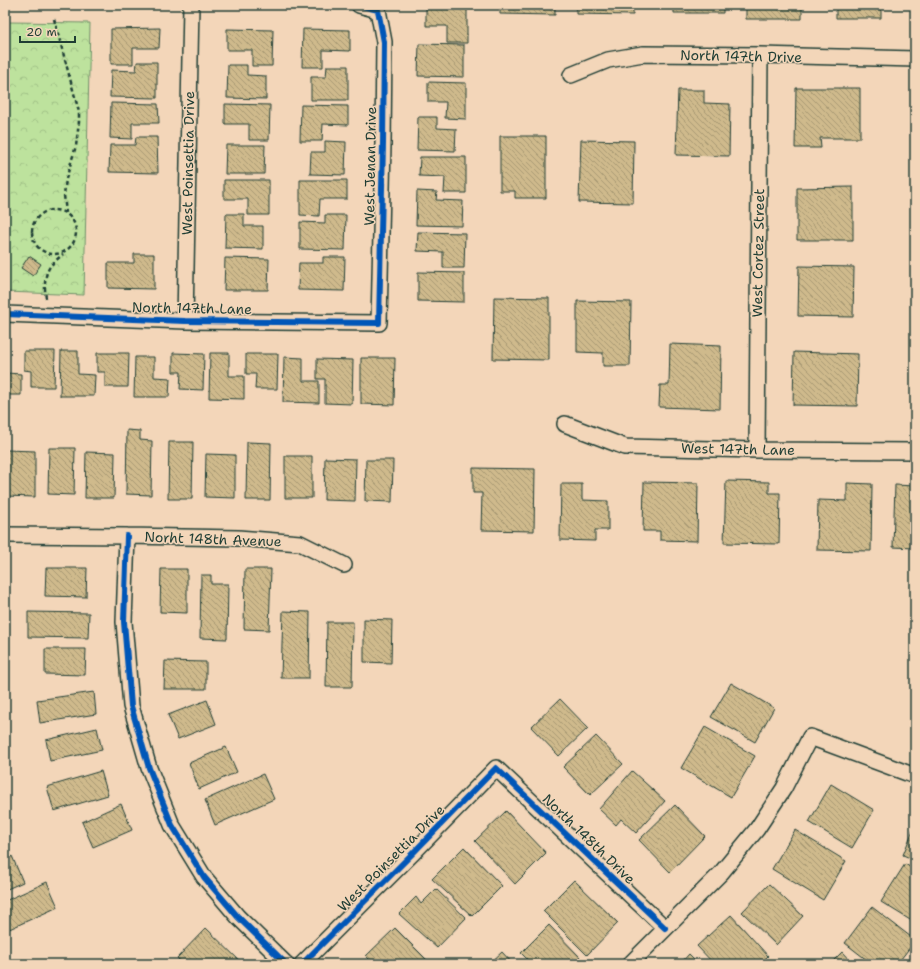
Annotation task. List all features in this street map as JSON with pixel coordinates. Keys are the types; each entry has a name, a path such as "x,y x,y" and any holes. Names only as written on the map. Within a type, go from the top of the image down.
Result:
{"street":[{"name":"West Poinsettia Drive","path":"185,321 191,5"},
{"name":"West Jenan Drive","path":"359,5 378,10 384,42 379,323"},
{"name":"North 147th Drive","path":"571,75 608,60 643,54 915,58"},
{"name":"West Cortez Street","path":"757,450 760,55"},
{"name":"North 147th Lane","path":"5,314 185,321 379,323"},
{"name":"West 147th Lane","path":"565,424 625,447 915,451"},
{"name":"Norht 148th Avenue","path":"5,535 238,538 300,543 344,565"},
{"path":"126,536 124,622 131,706 149,768 172,825 204,877 238,917 286,964"},
{"path":"630,964 721,874 757,829 784,788 810,737 915,776"},
{"name":"West Poinsettia Drive","path":"302,964 496,768"},
{"name":"North 148th Drive","path":"496,768 665,928"}],"path":[{"path":"54,19 79,112 76,146 66,179 64,195 66,213"},
{"path":"51,209 66,213 71,217 74,223 76,238 68,250 64,252 54,255 46,254 34,244 31,229 33,222 44,211 51,209"},
{"path":"46,298 45,284 47,272 52,264 64,252"}],"green space":[{"path":"8,22 90,23 84,295 6,292"}],"building":[{"path":"500,5 555,5 555,15 500,14"},
{"path":"576,5 633,5 633,15 576,14"},
{"path":"674,5 723,5 723,13 674,13"},
{"path":"746,5 802,5 802,19 746,19"},
{"path":"836,5 881,5 881,18 836,18"},
{"path":"426,6 467,6 467,43 447,43 447,26 426,26"},
{"path":"160,28 159,48 133,48 133,64 111,64 111,29"},
{"path":"227,29 273,30 272,66 252,66 252,50 227,50"},
{"path":"303,29 350,30 350,51 323,50 323,67 302,67"},
{"path":"419,44 464,45 464,77 418,76"},
{"path":"137,62 157,62 157,98 110,97 111,70 136,71"},
{"path":"228,65 247,65 247,75 266,76 266,99 227,98"},
{"path":"327,66 348,66 348,100 311,100 311,77 326,77"},
{"path":"428,82 466,83 466,119 445,118 446,102 428,102"},
{"path":"796,88 860,88 860,138 820,138 821,148 795,148"},
{"path":"678,90 704,90 704,103 730,104 729,156 676,155"},
{"path":"111,103 158,104 159,123 132,123 132,139 110,138"},
{"path":"225,104 270,105 269,140 249,140 249,124 225,124"},
{"path":"301,105 348,106 348,125 323,124 322,141 300,141"},
{"path":"418,117 437,117 437,128 456,129 455,151 417,150"},
{"path":"500,136 546,136 546,198 515,198 515,191 500,191"},
{"path":"136,137 157,137 158,173 109,172 110,145 135,145"},
{"path":"581,140 634,141 633,203 579,202"},
{"path":"325,141 346,142 345,175 310,174 311,152 325,152"},
{"path":"226,145 265,145 264,174 225,174"},
{"path":"420,157 466,157 466,193 444,193 445,177 419,176"},
{"path":"224,180 269,180 269,215 248,215 248,199 224,199"},
{"path":"300,180 347,180 347,199 320,199 319,216 300,215"},
{"path":"853,187 853,240 797,240 797,188"},
{"path":"417,191 437,192 436,200 463,201 462,226 416,225"},
{"path":"226,214 244,214 244,226 263,226 263,249 225,248"},
{"path":"325,215 346,215 345,250 300,249 300,222 325,223"},
{"path":"418,232 465,233 464,268 443,268 443,252 417,251"},
{"path":"134,254 154,254 154,289 108,288 108,263 134,263"},
{"path":"29,256 41,264 33,276 21,268"},
{"path":"323,257 345,257 344,291 298,290 299,263 323,263"},
{"path":"225,258 269,259 268,290 224,290"},
{"path":"799,266 854,267 853,317 798,316"},
{"path":"418,272 464,273 464,302 418,301"},
{"path":"494,297 549,298 549,360 493,359"},
{"path":"577,301 631,302 630,366 603,366 603,353 577,352"},
{"path":"670,344 721,346 720,409 659,407 660,385 669,385"},
{"path":"5,348 6,373 21,374 21,395 5,395"},
{"path":"24,351 55,351 54,387 31,387 31,371 24,370"},
{"path":"61,351 78,351 78,374 95,375 94,396 60,396"},
{"path":"794,352 858,354 857,406 793,405"},
{"path":"97,353 129,353 128,387 105,387 105,372 97,372"},
{"path":"173,353 204,354 203,390 180,389 181,372 173,372"},
{"path":"210,353 229,353 229,376 244,376 244,399 209,398"},
{"path":"246,354 278,354 277,389 255,389 256,374 246,374"},
{"path":"135,357 154,357 154,377 170,378 169,397 134,397"},
{"path":"284,357 303,358 303,381 319,381 319,403 283,402"},
{"path":"361,358 395,358 394,405 361,404"},
{"path":"317,359 353,360 352,404 325,403 325,379 317,379"},
{"path":"127,430 140,431 140,440 152,441 151,495 126,494"},
{"path":"169,442 193,442 192,499 168,499"},
{"path":"247,442 271,443 270,500 246,500"},
{"path":"49,448 75,448 74,495 48,494"},
{"path":"6,450 35,451 35,497 5,496"},
{"path":"86,452 115,453 114,498 85,498"},
{"path":"206,454 235,455 235,498 205,497"},
{"path":"285,456 312,456 312,498 285,498"},
{"path":"325,458 356,459 355,501 324,500"},
{"path":"366,460 393,460 392,502 365,501"},
{"path":"473,468 535,469 534,531 481,530 482,493 473,493"},
{"path":"726,481 769,482 769,493 780,493 779,544 724,543"},
{"path":"644,482 698,483 697,541 660,540 660,531 643,531"},
{"path":"847,483 872,484 871,551 817,550 818,500 847,501"},
{"path":"561,484 582,484 582,500 608,501 608,530 595,530 595,541 560,540"},
{"path":"895,485 915,486 915,548 893,547"},
{"path":"46,568 87,568 86,597 45,596"},
{"path":"161,569 187,569 187,613 160,612"},
{"path":"245,569 271,569 269,630 244,629"},
{"path":"201,575 211,575 211,584 228,584 227,639 200,638"},
{"path":"283,611 310,612 309,678 281,678"},
{"path":"28,612 89,613 88,638 28,637"},
{"path":"364,619 392,620 391,663 364,662"},
{"path":"327,622 353,622 352,687 326,687"},
{"path":"45,649 86,649 85,675 45,674"},
{"path":"165,661 206,662 206,689 164,689"},
{"path":"731,683 774,708 755,742 711,717"},
{"path":"94,692 96,714 40,723 37,700"},
{"path":"560,699 588,728 559,756 531,727"},
{"path":"207,700 216,724 178,739 168,715"},
{"path":"705,727 755,756 731,797 681,768"},
{"path":"97,728 102,750 50,761 46,740"},
{"path":"596,736 623,764 590,795 563,767"},
{"path":"226,747 237,772 199,789 189,763"},
{"path":"101,771 108,795 54,811 47,787"},
{"path":"632,771 665,801 636,833 621,819 616,825 599,809"},
{"path":"263,774 274,799 215,825 205,800"},
{"path":"831,784 874,810 852,848 809,822"},
{"path":"121,804 132,830 93,847 82,822"},
{"path":"675,805 705,836 670,872 639,840"},
{"path":"506,811 546,853 515,884 475,841"},
{"path":"915,825 915,860 903,855"},
{"path":"795,830 846,861 823,900 772,869"},
{"path":"464,847 502,886 472,916 432,879"},
{"path":"12,856 23,882 5,890 5,859"},
{"path":"905,864 915,870 915,923 881,902"},
{"path":"574,880 618,923 587,955 543,911"},
{"path":"47,882 58,907 5,931 5,901"},
{"path":"769,884 803,916 776,945 742,912"},
{"path":"436,889 466,918 437,948 399,914 416,897 421,904"},
{"path":"872,907 915,940 897,964 872,964 845,943"},
{"path":"731,915 768,956 760,964 714,964 697,946"},
{"path":"549,925 580,957 573,964 532,964 521,953"},
{"path":"206,928 243,964 183,964 177,958"},
{"path":"395,928 427,960 423,964 374,964 366,956"},
{"path":"502,952 513,964 489,964"},
{"path":"842,952 853,964 830,964"},
{"path":"689,954 699,964 680,964"}],"cycle path":[{"path":"5,314 185,321 379,323 384,42 378,10 359,5"},
{"path":"127,536 124,622 131,706 149,768 172,825 204,877 238,917 286,964"},
{"path":"302,964 496,768 665,928"}]}
